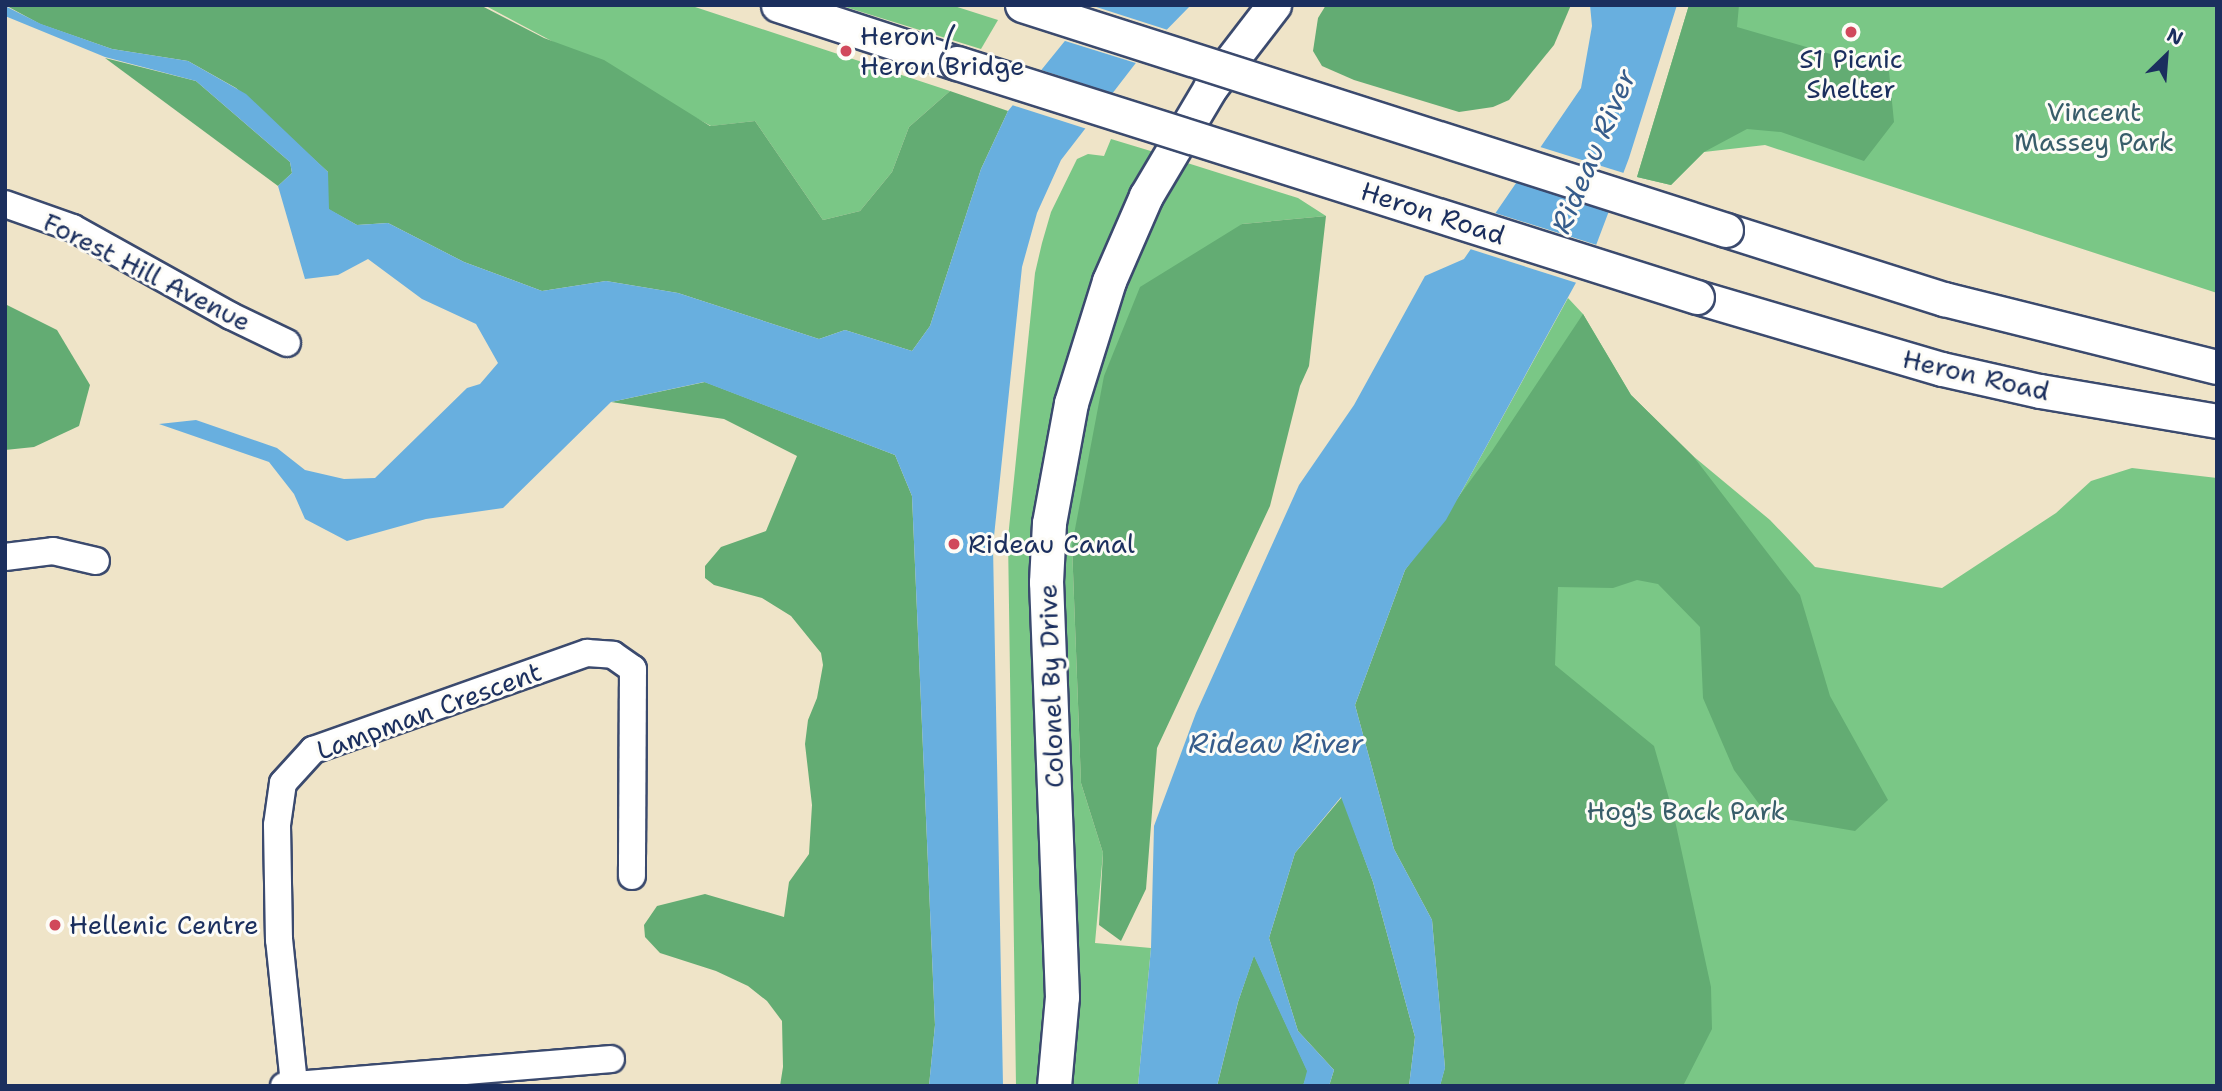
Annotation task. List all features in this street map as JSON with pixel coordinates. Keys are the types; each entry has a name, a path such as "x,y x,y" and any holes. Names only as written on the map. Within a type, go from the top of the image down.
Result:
{"main road":[{"name":"Heron Road","path":"778,5 1697,297 1942,369 2040,391 2217,421"},
{"path":"1022,5 1944,299 2217,367"},
{"name":"Colonel By Drive","path":"1054,1086 1062,997 1046,582 1049,523 1071,403 1109,281 1153,184 1210,88 1274,5"}],"street":[{"name":"Forest Hill Avenue","path":"5,204 73,228 231,316 287,342"},
{"path":"5,557 53,551 96,562"},
{"name":"Lampman Crescent","path":"289,1085 279,940 277,825 283,783 313,750 587,653 613,655 633,669 632,876"},
{"path":"289,1085 611,1059"}],"green space":[{"path":"5,5 480,5 544,38 604,60 710,126 755,121 823,220 860,211 892,172 909,127 950,91 1008,111 981,169 930,326 912,351 845,330 819,339 678,293 606,281 542,291 464,262 388,223 357,225 328,209 328,172 236,88 188,61 112,49 40,24"},
{"path":"484,5 689,5 950,91 909,127 892,172 860,211 823,220 755,121 711,126"},
{"path":"839,5 951,5 998,20 981,49"},
{"path":"1326,5 1571,5 1554,45 1509,100 1493,107 1459,112 1354,80 1322,66 1313,51 1318,18"},
{"name":"Vincent Massey Park","path":"1689,5 2217,5 2217,293 1765,145 1704,152 1671,185 1637,177"},
{"path":"1689,5 1739,5 1737,27 1889,71 1894,122 1864,161 1781,132 1747,129 1704,152 1671,185 1637,177"},
{"path":"105,58 196,81 290,162 292,173 278,186"},
{"path":"1111,139 1154,152 1066,373 1048,1025 1042,1086 1016,1086 1008,538 1035,273 1042,243 1051,212 1077,159 1088,154 1104,156"},
{"path":"1181,161 1298,198 1326,216 1242,224 1072,545 1081,783 1103,853 1095,943 1151,948 1138,1086 1070,1086 1075,1033 1074,845 1060,663 1063,565 1074,477 1093,382 1118,301 1148,227"},
{"path":"1326,216 1309,366 1300,386 1270,506 1157,748 1146,889 1121,941 1099,925 1103,853 1081,783 1072,545 1104,376 1140,287 1242,224"},
{"name":"Hog's Back Park","path":"1568,298 1583,314 1631,395 1693,456 1770,520 1815,567 1942,588 2056,513 2091,481 2132,468 2217,478 2217,1086 1440,1086 1445,1068 1446,520"},
{"path":"5,304 57,330 90,385 79,426 34,447 5,450"},
{"path":"1583,314 1631,395 1693,456 1800,595 1830,696 1888,800 1855,831 1768,816 1734,770 1703,698 1700,627 1658,584 1637,580 1613,588 1558,587 1555,665 1654,746 1674,816 1711,987 1712,1029 1683,1086 1440,1086 1445,1068 1432,920 1394,849 1355,705 1405,570 1492,451"},
{"path":"705,382 895,455 912,496 935,1025 929,1086 780,1086 783,1067 782,1021 767,1001 748,986 716,971 660,953 645,937 644,925 657,906 705,894 784,917 789,882 809,854 812,805 805,744 808,720 817,698 823,665 821,653 791,616 762,598 714,585 705,578 705,566 721,547 766,531 797,456 724,419 611,402"},
{"path":"1342,797 1373,882 1415,1037 1409,1086 1329,1086 1334,1070 1298,1031 1269,938 1295,853"},
{"path":"1254,955 1308,1072 1303,1086 1217,1086 1238,1002"}],"water":[{"name":"Rideau Canal","path":"1094,5 1191,5 1142,55 1061,160 1037,213 1022,267 993,546 1003,1086 929,1086 935,1025 912,496 895,455 704,382 611,402 503,508 426,519 347,541 305,519 294,494 269,462 159,424 196,420 277,448 305,470 344,479 375,478 467,388 480,384 498,363 476,324 422,299 368,259 338,275 305,279 278,186 292,173 290,162 196,81 105,57 5,16 5,6 41,24 112,49 188,61 246,94 328,172 329,209 357,225 388,223 464,262 542,291 606,281 678,293 819,339 845,330 912,351 930,326 981,169 1008,111"},
{"name":"Rideau River","path":"1590,5 1677,5 1629,158 1595,248 1446,520 1405,570 1355,705 1394,849 1432,920 1445,1068 1440,1086 1409,1086 1415,1037 1373,882 1341,797 1295,853 1269,938 1298,1031 1334,1070 1329,1086 1303,1086 1307,1071 1254,956 1238,1002 1217,1086 1138,1086 1151,948 1154,826 1196,713 1299,485 1354,405 1425,276 1464,259 1581,88 1592,26"}],"pier":[{"path":"1090,5 1171,31 1139,64 1062,40"},
{"path":"1038,69 1115,94 1087,129 1009,104"},
{"path":"1537,146 1627,174 1612,213 1513,181"},
{"path":"1492,212 1600,246 1580,284 1467,248"}],"place":[{"name":"S1 Picnic Shelter","path":"1851,32"},
{"name":"Heron / Heron Bridge","path":"846,51"},
{"name":"Rideau Canal","path":"954,544"},
{"name":"Hellenic Centre","path":"55,925"}]}
